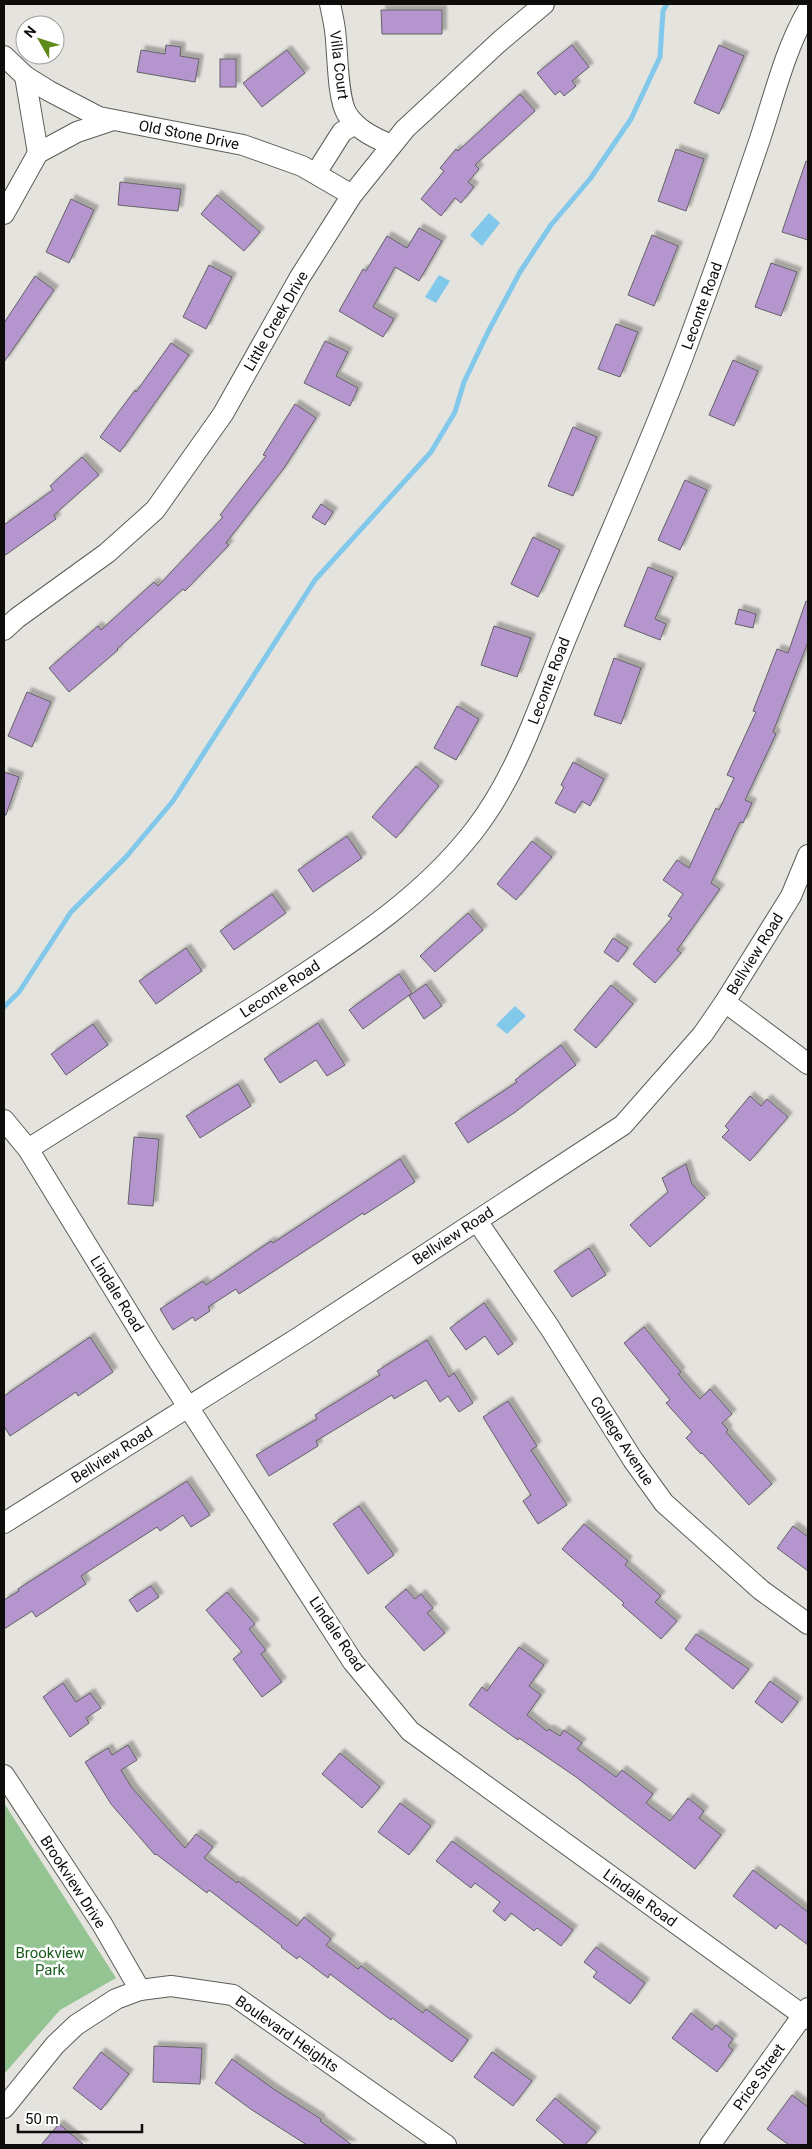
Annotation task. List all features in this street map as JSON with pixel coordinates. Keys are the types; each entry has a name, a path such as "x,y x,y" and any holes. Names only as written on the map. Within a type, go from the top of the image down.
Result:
{"street":[{"name":"Villa Court","path":"330,4 346,113 354,124 373,138 391,145"},
{"name":"Little Creek Drive","path":"4,630 17,618 107,553 155,510 223,414 300,277 352,195 405,129 499,42 544,4"},
{"name":"Leconte Road","path":"28,1149 196,1044 343,948 391,914 435,875 474,831 506,782 529,732 574,618 670,391 727,238 784,67 808,10"},
{"name":"Old Stone Drive","path":"4,56 25,76 99,117 243,145 302,166 352,195"},
{"path":"25,76 38,154"},
{"path":"4,214 38,154 76,132 112,120"},
{"path":"316,173 342,132 354,124"},
{"name":"Bellview Road","path":"4,1523 301,1336 623,1125 704,1034 792,896 808,855"},
{"path":"725,1002 808,1064"},
{"name":"Lindale Road","path":"4,1120 28,1149 188,1406 353,1662 410,1731 806,2014"},
{"name":"College Avenue","path":"477,1221 550,1328 632,1460 664,1503 761,1590 808,1624"},
{"name":"Brookview Drive","path":"4,1775 102,1924 140,1990"},
{"name":"Boulevard Heights","path":"4,2108 55,2045 76,2024 116,1999 140,1990 172,1986 233,1995 446,2145"},
{"name":"Price Street","path":"710,2145 806,2014"}],"green space":[{"name":"Brookview Park","path":"4,1803 116,1978 60,2010 4,2074"}],"water":[{"path":"489,213 500,223 482,246 470,235"},
{"path":"439,275 450,281 436,303 425,297"},
{"path":"515,1006 526,1016 507,1034 496,1025"}],"building":[{"path":"381,10 442,10 442,34 382,34"},
{"path":"166,45 181,47 180,56 199,59 195,82 137,72 141,50 165,54"},
{"path":"572,45 589,67 572,81 576,86 564,96 560,91 555,95 537,73"},
{"path":"719,45 744,56 719,114 694,103"},
{"path":"287,50 305,73 262,107 243,83"},
{"path":"220,59 236,59 236,87 220,87"},
{"path":"520,94 535,111 475,165 479,169 468,182 474,187 461,203 455,198 441,216 421,199 444,171 440,168 456,149 458,151"},
{"path":"676,149 704,159 686,211 658,201"},
{"path":"806,161 808,162 808,240 782,232"},
{"path":"120,182 181,189 178,211 118,205"},
{"path":"217,195 260,232 244,251 201,214"},
{"path":"71,199 94,210 69,263 46,252"},
{"path":"419,228 442,241 419,281 395,267 373,307 394,319 383,337 339,311 363,269 366,271 387,236 407,248"},
{"path":"652,235 678,246 654,306 628,295"},
{"path":"771,263 797,272 781,316 755,307"},
{"path":"209,265 232,277 206,329 183,317"},
{"path":"35,276 54,290 4,362 4,323"},
{"path":"616,324 638,332 620,377 598,369"},
{"path":"325,341 348,352 336,376 358,388 350,406 304,383"},
{"path":"171,343 189,355 120,452 100,437 135,390 136,392"},
{"path":"733,360 758,371 734,426 709,415"},
{"path":"295,404 316,418 284,468 226,543 229,545 185,591 183,589 118,650 69,692 49,668 98,626 101,630 154,582 158,586 223,517 220,515 266,456 263,455"},
{"path":"573,427 597,437 573,496 548,486"},
{"path":"82,457 99,475 54,515 56,519 4,556 4,525 53,490 50,486"},
{"path":"685,480 707,490 680,550 658,540"},
{"path":"321,504 333,512 325,525 312,517"},
{"path":"533,537 560,550 538,597 511,584"},
{"path":"648,567 673,577 655,619 666,624 660,640 624,626"},
{"path":"806,601 808,602 808,642 773,732 776,734 745,800 752,803 743,823 740,822 711,883 720,889 677,950 681,953 655,983 633,964 672,918 668,916 683,894 663,880 677,860 689,868 716,808 719,810 734,778 727,775 756,712 753,711 777,649 788,653"},
{"path":"739,609 756,614 753,628 735,624"},
{"path":"494,626 531,638 517,677 481,665"},
{"path":"614,658 641,668 621,724 594,715"},
{"path":"27,692 51,702 32,747 8,736"},
{"path":"457,706 479,719 456,760 434,748"},
{"path":"573,762 604,779 590,806 582,801 575,813 555,803 564,787 561,785"},
{"path":"416,766 439,786 396,838 372,817"},
{"path":"4,772 19,777 6,815 4,815"},
{"path":"347,836 362,858 313,892 298,870"},
{"path":"532,841 552,857 516,900 497,884"},
{"path":"272,894 286,913 234,950 220,931"},
{"path":"468,913 483,930 435,972 420,956"},
{"path":"613,938 628,948 618,962 604,952"},
{"path":"186,948 202,971 156,1004 139,981"},
{"path":"399,974 412,993 363,1029 349,1010"},
{"path":"426,984 442,1006 424,1019 409,996"},
{"path":"611,985 633,1004 596,1048 574,1030"},
{"path":"318,1023 345,1065 327,1076 316,1060 280,1083 264,1059"},
{"path":"93,1024 108,1045 66,1075 51,1054"},
{"path":"561,1045 576,1065 514,1113 468,1143 455,1123 517,1082 515,1080"},
{"path":"238,1084 251,1106 200,1138 186,1116"},
{"path":"750,1096 761,1106 767,1099 788,1117 750,1161 722,1137 729,1130 725,1126"},
{"path":"134,1137 159,1139 153,1206 128,1204"},
{"path":"400,1159 415,1182 364,1215 363,1213 239,1294 236,1289 208,1307 210,1311 195,1321 193,1317 173,1330 160,1309 203,1281 206,1285"},
{"path":"686,1164 692,1184 705,1198 650,1247 630,1225 668,1192 662,1178"},
{"path":"589,1248 606,1275 572,1297 554,1271"},
{"path":"484,1303 513,1344 498,1355 485,1336 466,1350 450,1328"},
{"path":"644,1327 681,1372 678,1374 700,1399 710,1389 732,1414 722,1423 728,1430 726,1432 772,1484 749,1505 686,1438 692,1432 666,1403 670,1400 624,1343"},
{"path":"90,1337 113,1372 78,1396 76,1392 10,1436 4,1426 4,1396"},
{"path":"427,1340 449,1377 454,1373 473,1403 459,1412 448,1396 440,1402 426,1380 394,1399 392,1395 316,1441 318,1446 269,1476 256,1455 317,1419 315,1415 380,1375 377,1371"},
{"path":"508,1401 537,1446 531,1450 567,1505 538,1524 523,1501 531,1495 483,1417"},
{"path":"187,1481 210,1515 191,1527 183,1515 160,1531 157,1527 81,1576 86,1584 36,1617 32,1611 4,1629 4,1600 19,1591 18,1589"},
{"path":"359,1506 394,1555 368,1574 333,1524"},
{"path":"584,1524 628,1561 625,1565 661,1596 655,1602 677,1621 661,1639 622,1605 624,1603 562,1549"},
{"path":"793,1526 808,1537 808,1571 777,1548"},
{"path":"151,1586 159,1597 137,1612 129,1600"},
{"path":"406,1589 415,1599 421,1594 433,1608 427,1613 445,1633 424,1651 385,1607"},
{"path":"227,1592 255,1624 249,1629 266,1650 261,1654 282,1682 262,1697 233,1659 242,1652 206,1610"},
{"path":"696,1634 749,1669 733,1689 685,1649"},
{"path":"519,1647 544,1665 529,1686 541,1695 527,1715 547,1731 549,1729 560,1736 564,1730 582,1743 577,1749 616,1777 622,1770 653,1794 646,1803 670,1821 688,1798 704,1811 699,1818 721,1835 695,1869 576,1777 519,1738 518,1740 469,1705 482,1687 487,1691"},
{"path":"770,1681 798,1702 782,1723 755,1702"},
{"path":"63,1683 76,1702 90,1693 101,1708 86,1718 89,1723 70,1737 43,1697"},
{"path":"128,1745 137,1760 121,1770 132,1788 185,1848 196,1834 213,1847 204,1858 237,1883 238,1881 297,1926 304,1917 331,1939 326,1945 358,1969 361,1966 423,2013 426,2009 468,2040 452,2062 392,2018 391,2020 330,1974 328,1978 299,1956 297,1959 209,1890 207,1893 155,1855 111,1804 85,1762 108,1748 112,1755"},
{"path":"340,1753 380,1787 362,1808 322,1774"},
{"path":"400,1803 431,1826 409,1855 378,1832"},
{"path":"452,1841 573,1930 561,1946 537,1928 534,1931 511,1913 505,1921 493,1911 500,1902 475,1883 471,1888 436,1861"},
{"path":"753,1870 808,1912 808,1945 780,1924 776,1929 733,1896"},
{"path":"596,1947 645,1983 630,2004 593,1977 597,1972 584,1962"},
{"path":"691,2013 712,2030 716,2025 733,2039 728,2046 733,2050 717,2072 672,2038"},
{"path":"154,2046 202,2048 200,2084 153,2082"},
{"path":"101,2052 129,2074 101,2110 73,2088"},
{"path":"492,2052 532,2081 513,2106 474,2077"},
{"path":"232,2059 275,2090 321,2119 320,2121 352,2145 307,2145 252,2110 215,2083"},
{"path":"792,2095 808,2107 808,2145 789,2145 767,2129"},
{"path":"555,2098 596,2132 585,2145 566,2145 536,2120"},
{"path":"59,2124 84,2145 41,2145"}],"waterway":[{"path":"4,1007 19,992 71,912 126,857 173,801 315,580 431,452 455,412 464,382 520,272 551,225 590,179 631,119 660,57 663,11 667,4"}]}
